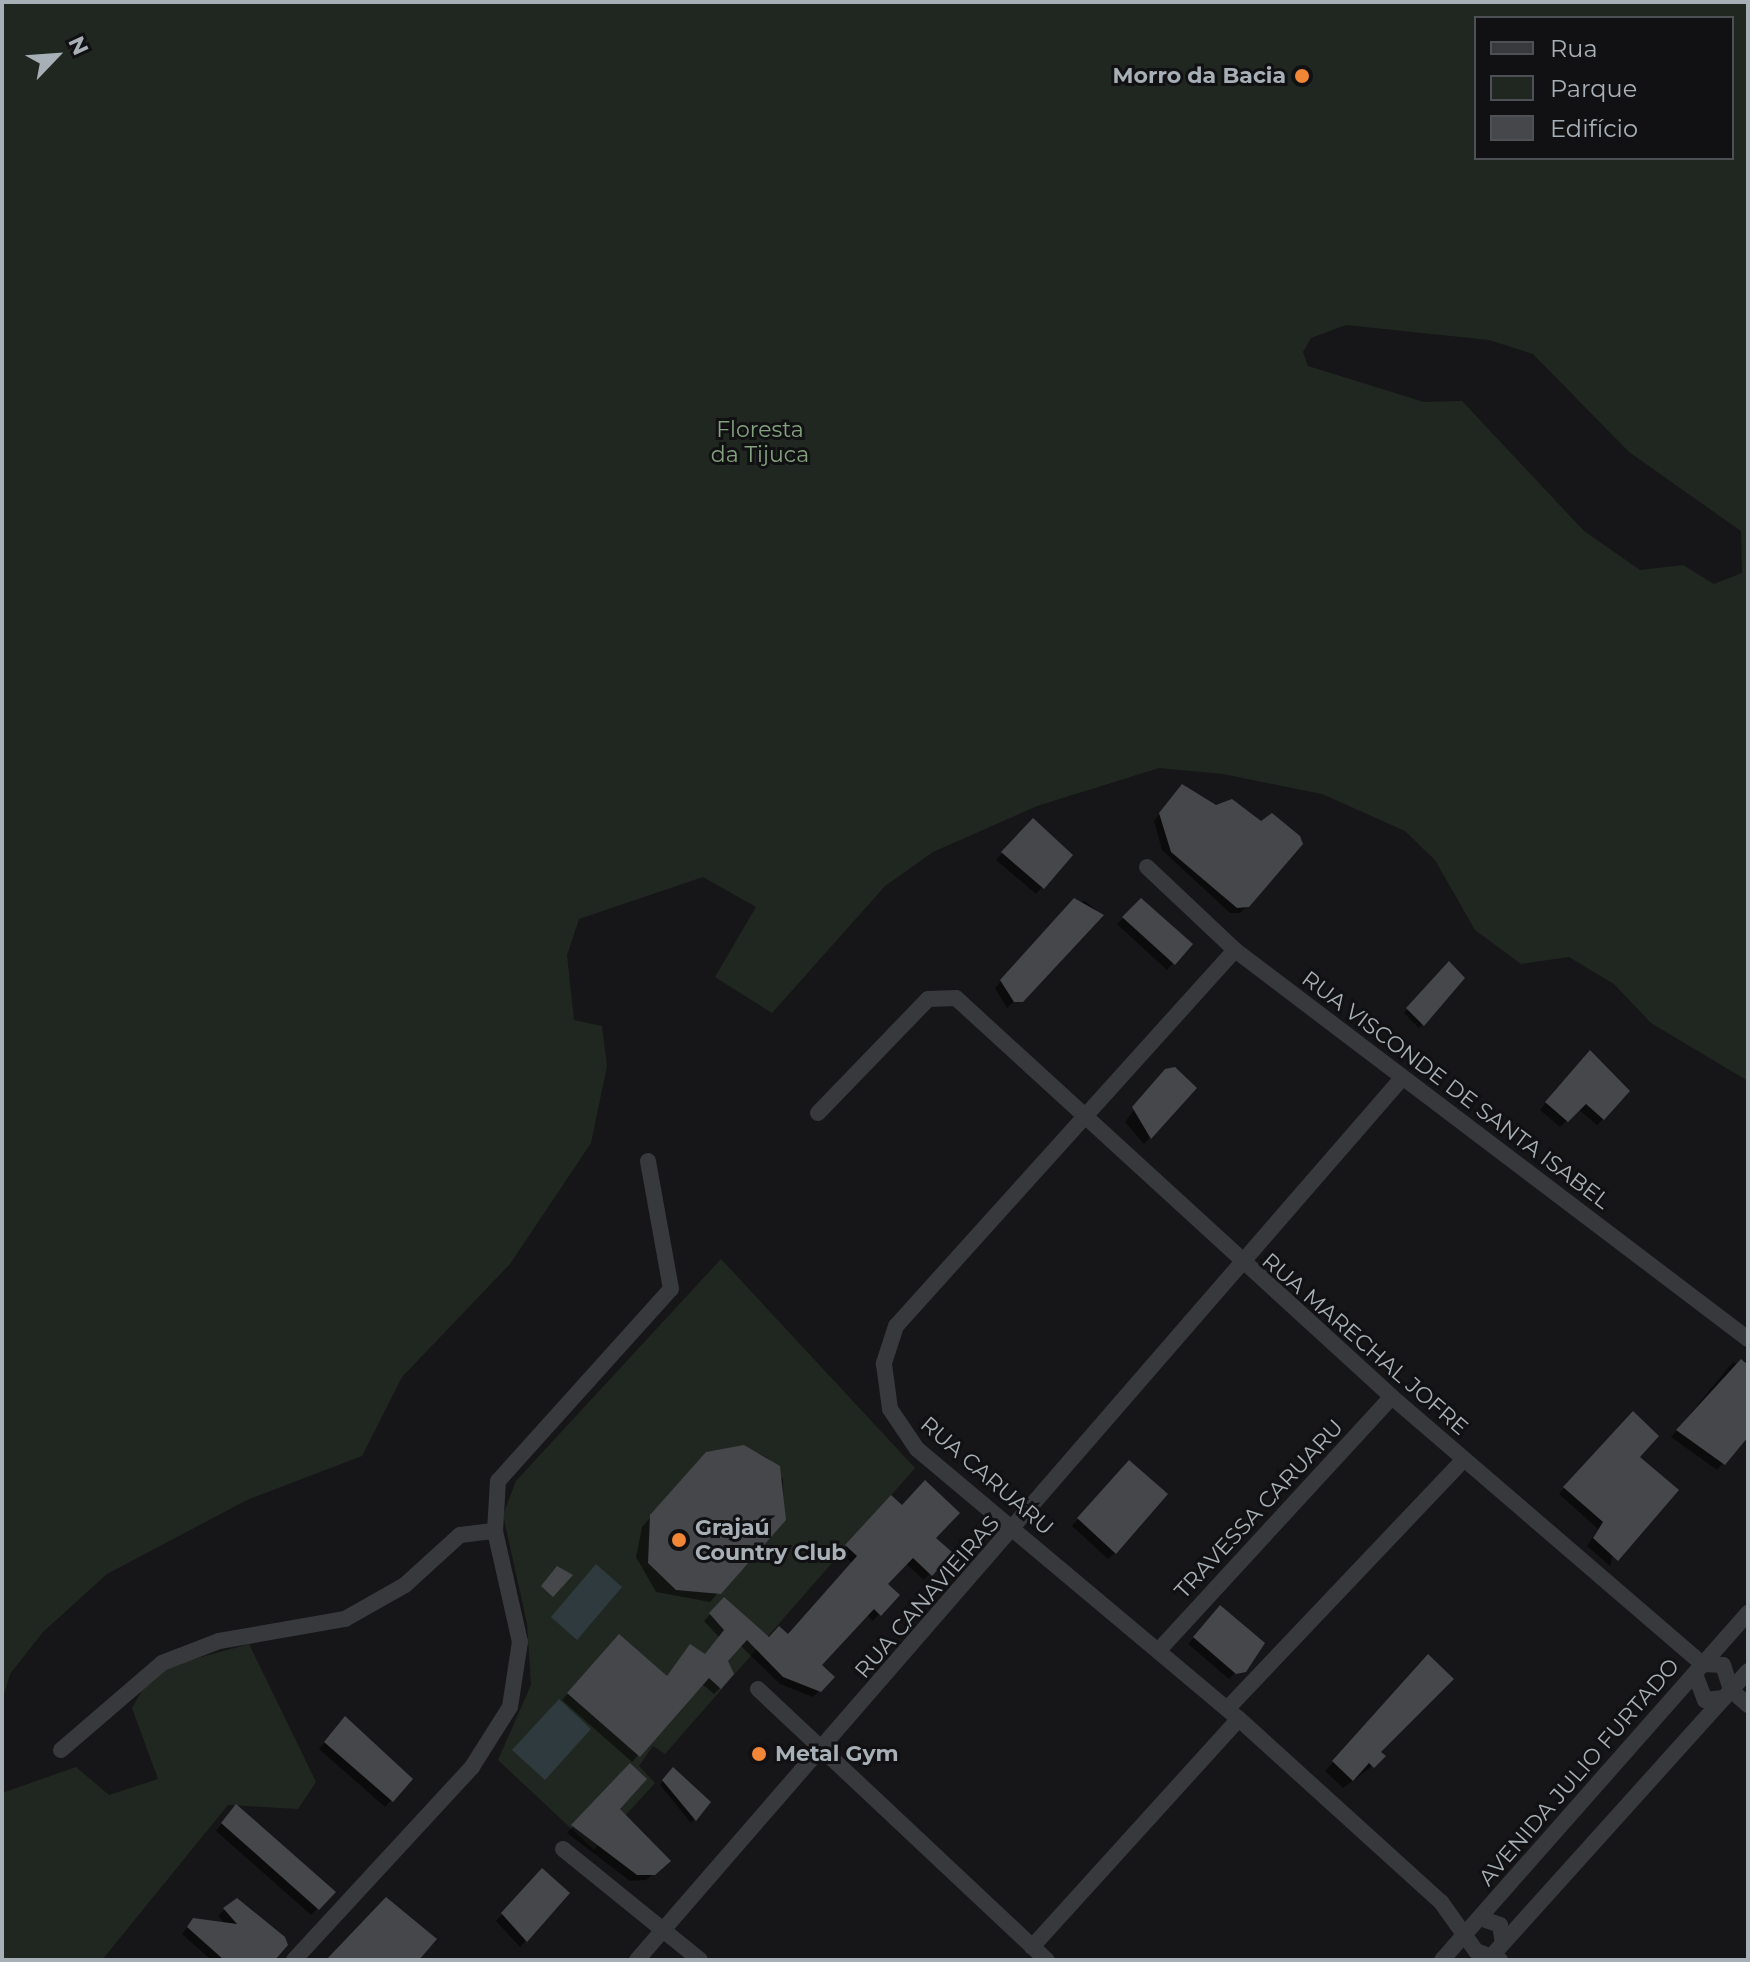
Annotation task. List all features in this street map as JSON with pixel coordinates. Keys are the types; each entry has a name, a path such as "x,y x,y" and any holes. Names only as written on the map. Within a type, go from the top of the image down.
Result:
{"street":[{"name":"RUA VISCONDE DE SANTA ISABEL","path":"1147,867 1235,950 1748,1339"},
{"name":"RUA CARUARU","path":"1235,950 896,1326 884,1364 898,1427 1233,1714 1468,1932 1476,1951 1496,1954"},
{"name":"RUA MARECHAL JOFRE","path":"818,1113 928,999 956,998 1241,1267 1464,1459 1698,1669 1705,1700 1728,1694 1748,1705"},
{"name":"RUA CANAVIEIRAS","path":"637,1960 821,1753 1402,1078"},
{"path":"301,1958 472,1767 510,1707 520,1642 495,1531 498,1481 671,1289 648,1161"},
{"name":"TRAVESSA CARUARU","path":"1159,1650 1392,1397"},
{"path":"1032,1947 1233,1714 1464,1459"},
{"path":"61,1750 162,1663 219,1641 345,1619 405,1585 460,1535 495,1531"},
{"name":"AVENIDA JULIO FURTADO","path":"1442,1960 1748,1613"},
{"name":"RUA MARECHAL JOFRE","path":"1698,1669 1723,1665 1728,1694"},
{"path":"1496,1954 1748,1671"},
{"path":"758,1689 821,1753 1047,1960"},
{"path":"563,1849 666,1929 700,1960"},
{"path":"1480,1918 1500,1925 1496,1954"}],"green space":[{"name":"Floresta da Tijuca","path":"2,2 1748,2 1748,1081 1651,1023 1614,984 1569,957 1521,964 1475,930 1435,860 1405,831 1322,794 1223,774 1159,768 1037,806 933,852 885,886 772,1013 715,977 756,907 703,877 579,919 567,955 574,1020 602,1026 607,1066 591,1143 510,1264 402,1377 362,1456 247,1500 107,1574 43,1632 10,1674 2,1701","holes":["1346,325 1489,340 1533,354 1629,452 1741,531 1742,573 1714,584 1683,565 1640,570 1584,531 1462,401 1424,402 1308,366 1303,352 1311,338"]},
{"name":"Grajaú Country Club","path":"721,1259 915,1468 665,1754 653,1746 639,1766 655,1783 594,1850 498,1760 531,1685 527,1623 503,1515 516,1481"},
{"path":"249,1644 316,1782 298,1809 228,1805 102,1960 2,1960 2,1793 76,1767 109,1795 158,1779 132,1708 154,1670"}],"shaded area":[{"path":"596,1564 622,1587 577,1640 551,1617"},
{"path":"559,1699 591,1729 545,1780 512,1750"}],"building":[{"path":"1182,784 1216,805 1232,799 1261,821 1272,813 1300,836 1303,844 1249,907 1237,908 1171,852 1159,813"},
{"path":"1033,818 1073,855 1044,889 1001,852"},
{"path":"1074,898 1104,915 1023,1002 1014,1002 1000,980"},
{"path":"1141,898 1193,944 1175,965 1122,917"},
{"path":"1449,961 1465,978 1424,1026 1406,1008"},
{"path":"1590,1050 1630,1091 1604,1120 1586,1104 1568,1122 1545,1102"},
{"path":"1175,1067 1197,1088 1151,1139 1132,1107 1165,1069"},
{"path":"1741,1359 1748,1365 1748,1437 1725,1465 1676,1430"},
{"path":"1633,1411 1659,1436 1640,1457 1679,1490 1618,1561 1593,1538 1603,1522 1563,1487"},
{"path":"744,1445 780,1466 786,1520 721,1594 676,1590 648,1563 650,1515 706,1452"},
{"path":"1129,1460 1168,1494 1116,1554 1077,1518"},
{"path":"925,1480 960,1513 936,1538 953,1553 932,1576 913,1558 888,1584 900,1595 881,1616 874,1609 822,1665 835,1677 821,1692 783,1677 747,1640 728,1661 734,1674 721,1689 709,1678 640,1757 567,1693 619,1634 667,1676 690,1644 705,1654 724,1630 709,1613 724,1597 769,1637 779,1626 788,1634 857,1556 845,1545 891,1495 902,1505"},
{"path":"557,1566 573,1575 553,1597 541,1586"},
{"path":"1220,1605 1265,1643 1246,1672 1236,1674 1193,1637"},
{"path":"1428,1654 1454,1679 1381,1752 1386,1756 1374,1768 1369,1763 1353,1781 1332,1761"},
{"path":"345,1716 413,1779 393,1802 324,1742"},
{"path":"630,1763 647,1779 620,1809 671,1861 655,1875 637,1875 571,1825"},
{"path":"673,1767 711,1802 696,1821 662,1780"},
{"path":"236,1804 336,1892 319,1910 221,1823"},
{"path":"542,1868 570,1893 527,1942 501,1913"},
{"path":"386,1897 437,1939 419,1960 326,1960"},
{"path":"237,1898 285,1937 288,1945 275,1960 224,1960 187,1927 193,1918 237,1924 223,1908"}],"place":[{"name":"Morro da Bacia","path":"1302,76"},
{"name":"Grajaú Country Club","path":"679,1540"},
{"name":"Metal Gym","path":"759,1754"}]}
